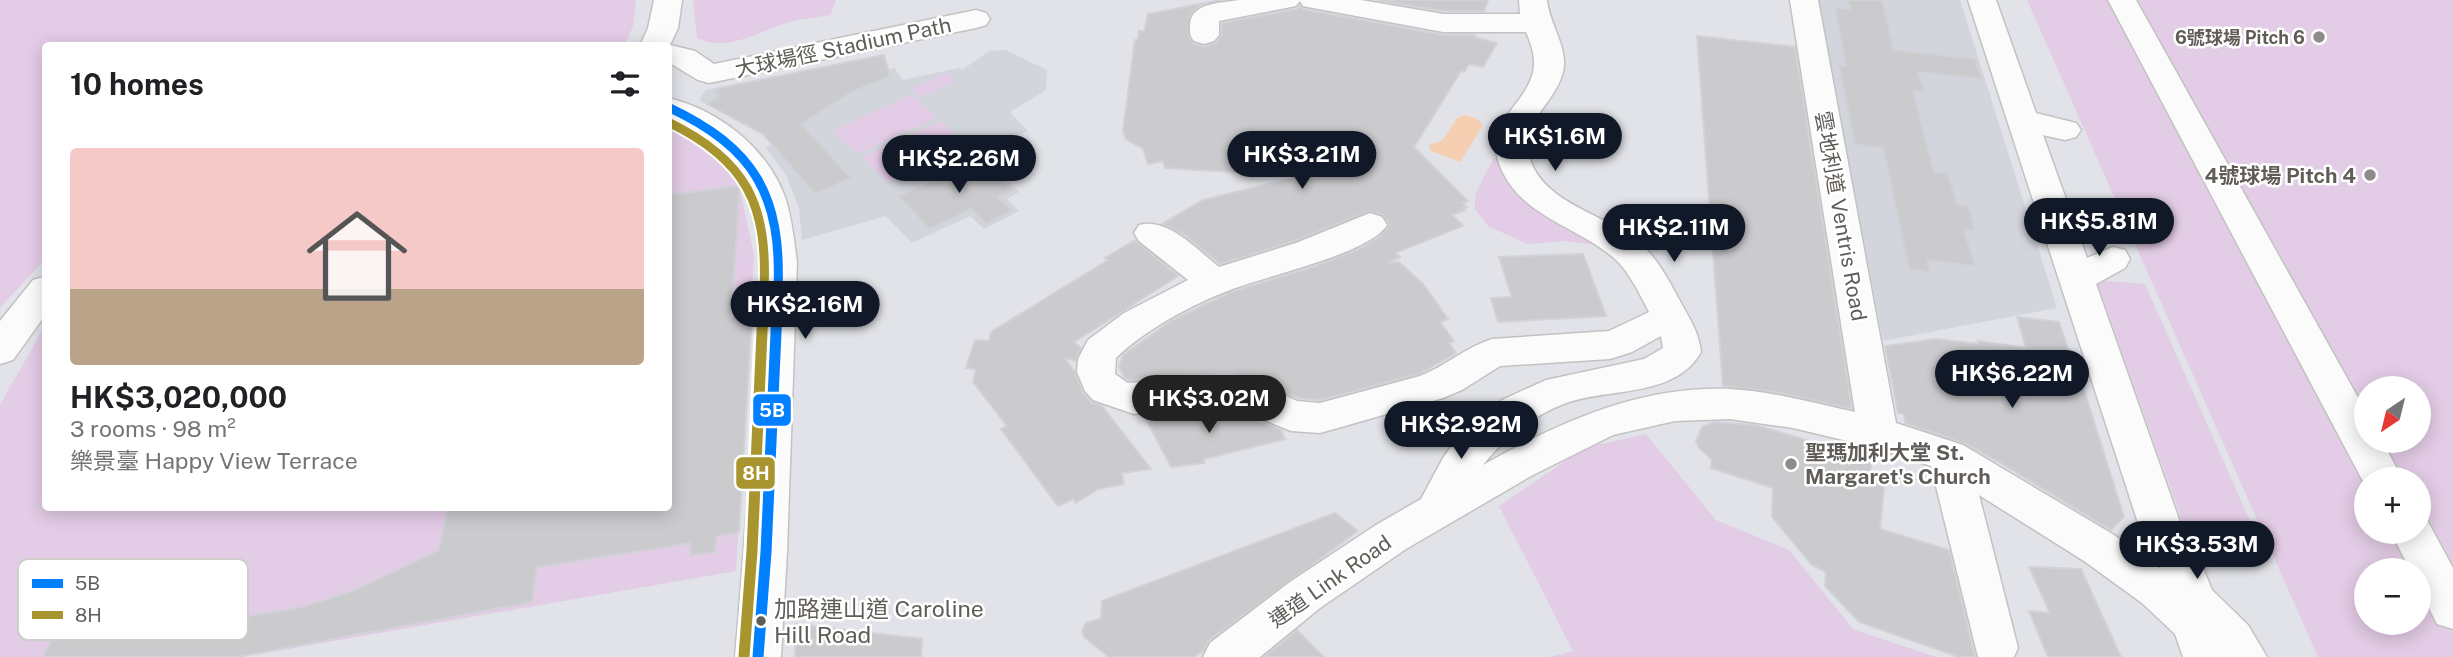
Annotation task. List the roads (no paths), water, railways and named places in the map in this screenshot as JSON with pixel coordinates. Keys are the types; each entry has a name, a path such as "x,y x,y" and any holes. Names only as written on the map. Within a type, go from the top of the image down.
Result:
{"street":[{"path":"657,42 663,28 668,0"},
{"name":"雲地利道 Ventris Road","path":"1804,0 1878,433"},
{"path":"1982,0 2163,535 2179,559 2198,627"},
{"path":"2123,0 2376,467"},
{"path":"1203,35 1205,18 1209,14 1312,3 1443,23 1535,11 1548,54 1547,75 1540,90 1513,128 1511,145 1514,161 1522,177 1544,199 1625,250 1647,273 1672,319 1682,344 1682,352 1674,361 1657,368 1563,389 1507,416 1483,435 1463,457 1448,482 1437,510"},
{"path":"781,60 778,43 785,38 902,12 980,9"},
{"name":"大球場徑 Stadium Path","path":"672,93 694,78 781,60 980,9"},
{"name":"大球場徑 Stadium Path","path":"672,54 684,57 709,74"},
{"path":"672,109 709,127 734,147 767,194 776,234 779,262 768,525 758,657"},
{"path":"2023,120 2065,130"},
{"path":"1370,225 1322,247 1214,282 1162,309 1102,349 1096,360 1095,371 1099,381 1120,397 1134,399 1230,391 1255,398 1291,416 1320,418 1429,388 1449,380 1492,353 1610,345 1626,341 1656,321 1672,319"},
{"path":"1151,233 1214,282"},
{"path":"2076,279 2113,260"},
{"path":"0,350 21,318 42,294"},
{"name":"連道 Link Road","path":"1226,657 1304,595 1391,537 1517,465 1604,422 1675,406 1730,404 1793,413 1878,433 1949,456 2121,564 2157,590 2198,627 2232,639 2244,657"},
{"path":"1949,456 1996,648"},
{"path":"2121,564 2148,554 2163,535"},
{"path":"2418,544 2453,610"}],"place":[{"name":"6號球場 Pitch 6","path":"2319,37"},
{"name":"4號球場 Pitch 4","path":"2370,175"},
{"name":"聖瑪加利大堂 St. Margaret's Church","path":"1791,464"},
{"name":"加路連山道 Caroline Hill Road","path":"761,621"}]}
